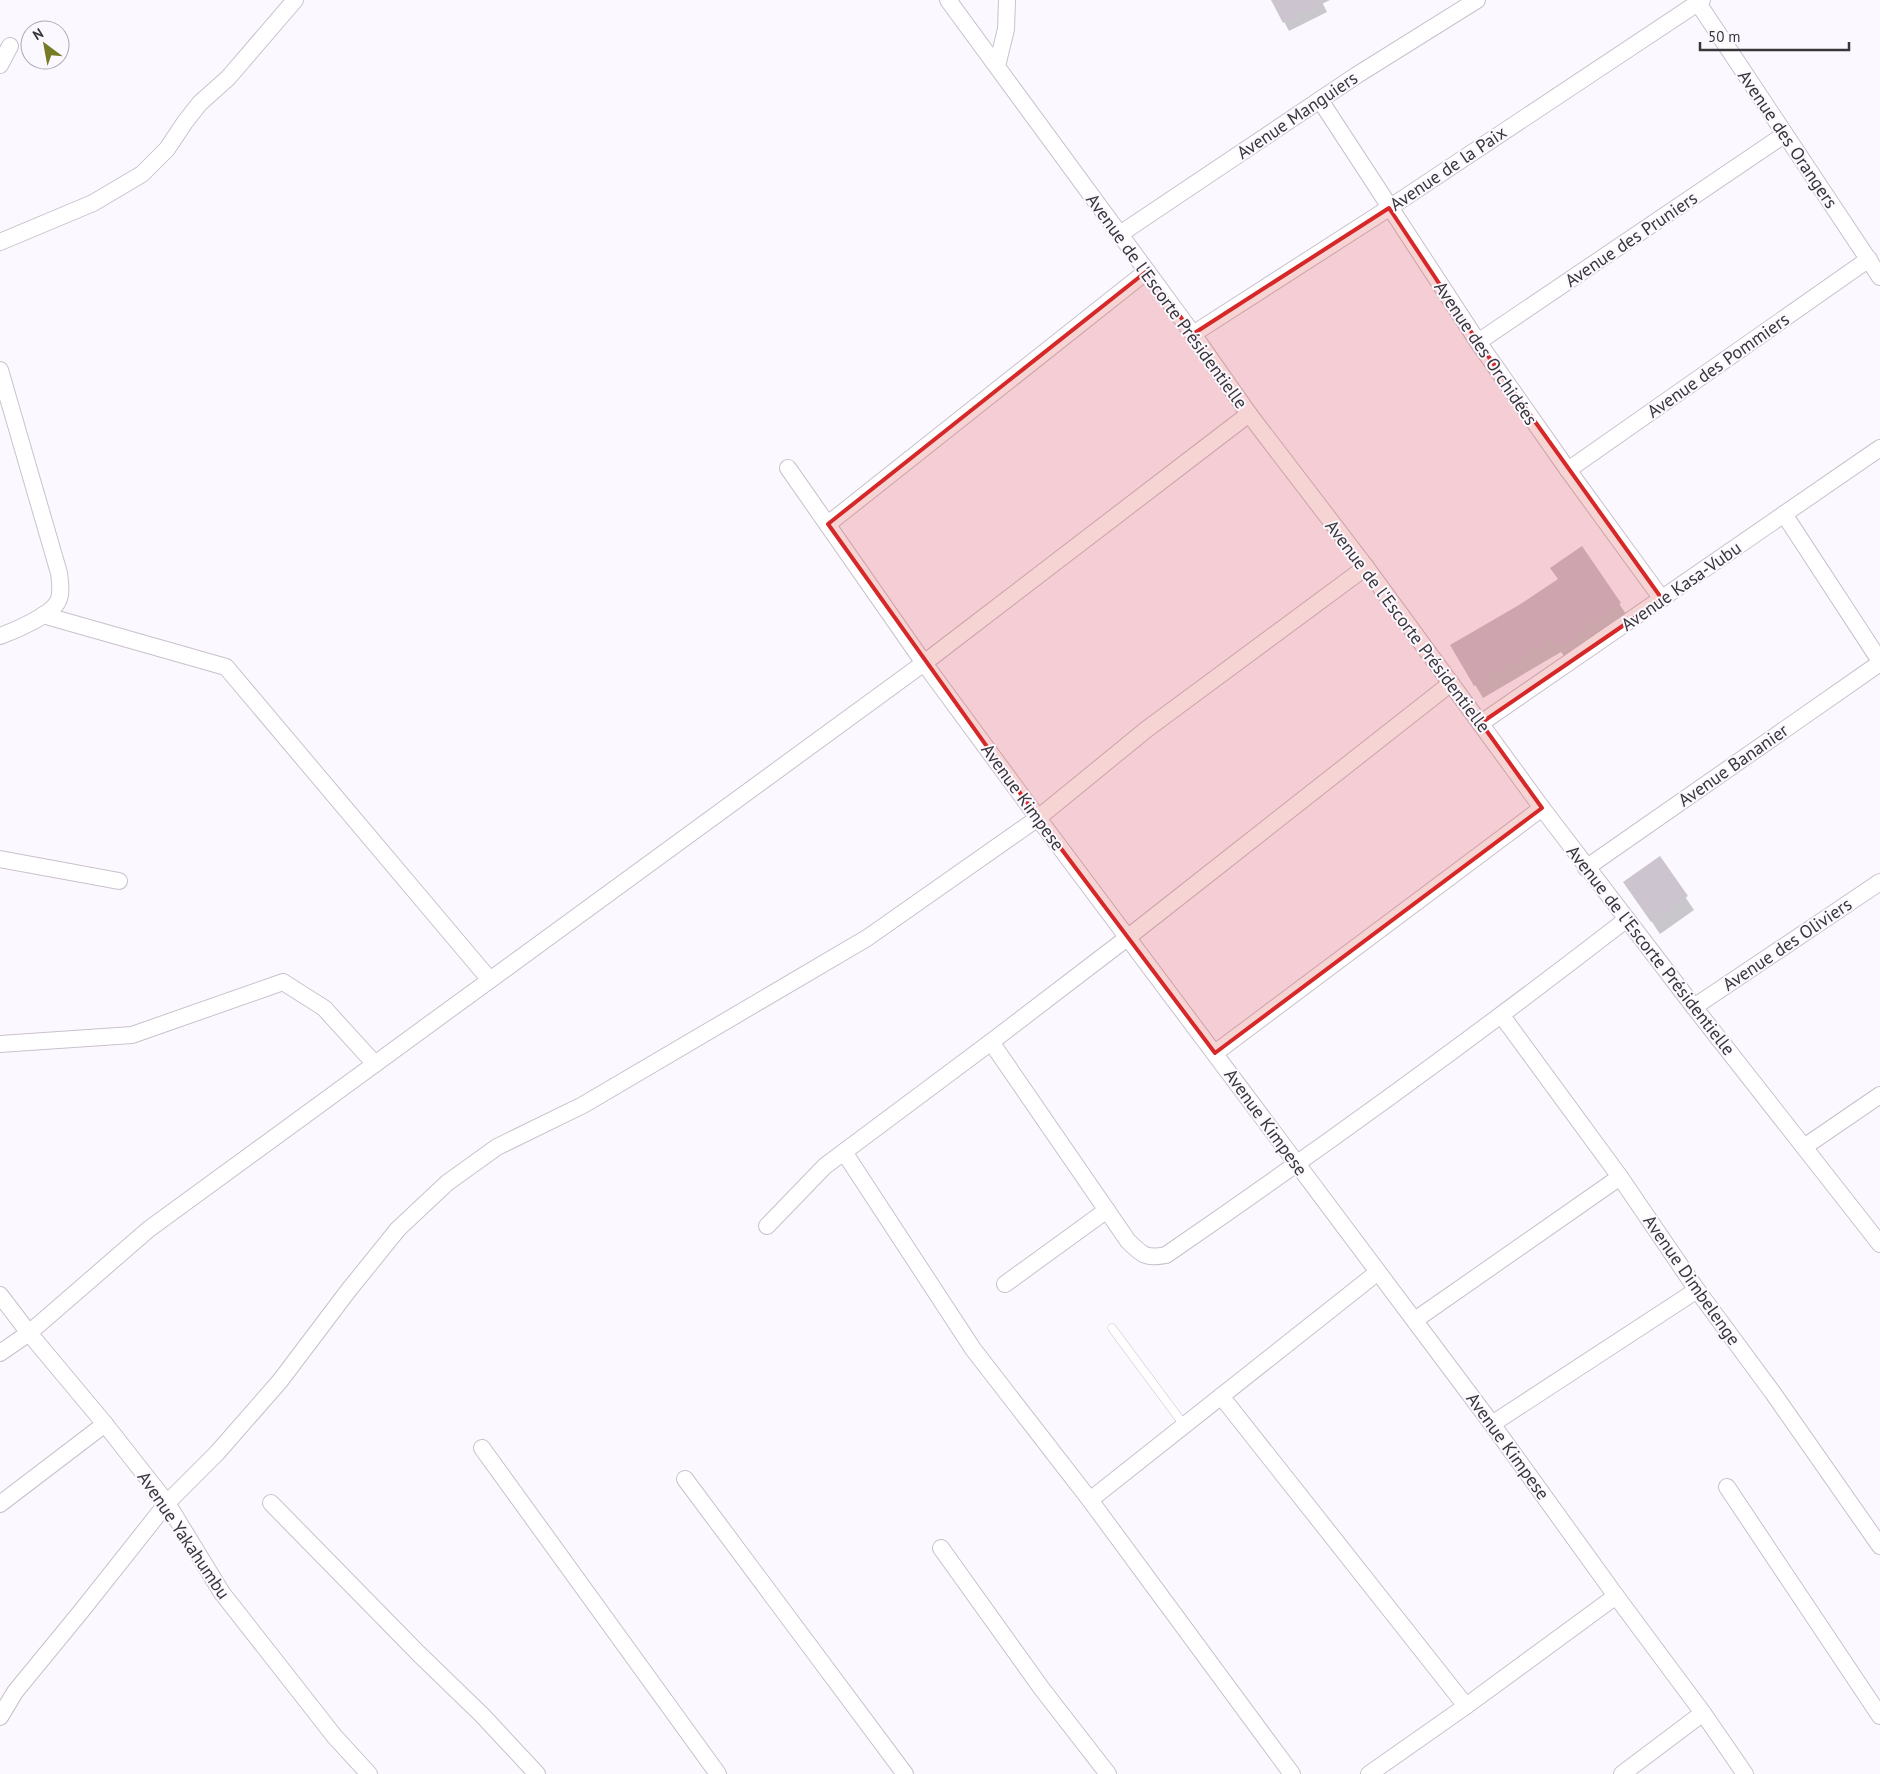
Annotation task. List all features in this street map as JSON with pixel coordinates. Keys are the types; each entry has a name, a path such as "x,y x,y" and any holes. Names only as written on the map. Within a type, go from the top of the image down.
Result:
{"street":[{"path":"0,242 93,203 142,174 167,149 200,103 228,78 295,0"},
{"name":"Avenue de l'Escorte Présidentielle","path":"948,0 1193,334 1249,414 1366,567 1586,868 1880,1244"},
{"path":"996,66 1006,30 1007,0"},
{"name":"Avenue Manguiers","path":"1120,234 1357,75 1476,0"},
{"name":"Avenue des Orangers","path":"1698,1 1784,135 1880,277"},
{"name":"Avenue de la Paix","path":"1193,334 1389,208 1698,1"},
{"path":"0,65 10,46"},
{"name":"Avenue des Orchidées","path":"1320,100 1478,342 1662,599"},
{"name":"Avenue des Pruniers","path":"1478,342 1784,135"},
{"name":"Avenue des Pommiers","path":"1568,470 1869,259"},
{"path":"828,524 1147,271"},
{"path":"0,370 59,574 61,590 58,602 43,615 0,636"},
{"path":"0,1352 29,1333 150,1228 924,663 1249,414"},
{"name":"Avenue Kasa-Vubu","path":"1481,723 1880,448"},
{"name":"Avenue Kimpese","path":"788,468 924,663 1127,938 1492,1424 1703,1713 1745,1774"},
{"path":"1784,514 1880,662"},
{"path":"0,1717 16,1692 84,1610 167,1503 217,1453 280,1381 398,1229 447,1183 497,1147 583,1105 868,938 1038,818 1147,729 1366,567"},
{"path":"43,615 226,667 490,980"},
{"name":"Avenue Bananier","path":"1586,868 1880,662"},
{"path":"767,1226 825,1166 1127,938 1450,684"},
{"path":"1215,1053 1542,808"},
{"path":"0,859 119,881"},
{"name":"Avenue des Oliviers","path":"1694,1007 1880,882"},
{"path":"991,1042 1128,1241 1140,1253 1152,1258 1166,1255 1297,1165 1502,1016 1627,919"},
{"path":"0,1044 132,1035 283,982 324,1008 375,1064"},
{"name":"Avenue Dimbelenge","path":"1502,1016 1620,1177 1697,1290 1773,1393 1880,1546"},
{"path":"1804,1147 1880,1095"},
{"path":"844,1152 973,1349 1090,1500 1292,1774"},
{"path":"1415,1320 1620,1177"},
{"path":"1005,1284 1107,1210"},
{"path":"1090,1500 1378,1272"},
{"path":"1492,1424 1697,1290"},
{"name":"Avenue Yakahumbu","path":"0,1295 167,1503 222,1593 335,1738 369,1774"},
{"path":"1221,1396 1466,1706"},
{"path":"0,1504 104,1424"},
{"path":"482,1448 718,1774"},
{"path":"685,1479 905,1774"},
{"path":"1726,1487 1880,1716"},
{"path":"271,1503 419,1654 482,1715 537,1774"},
{"path":"941,1548 1042,1689 1108,1774"},
{"path":"1369,1774 1466,1706 1616,1596"},
{"path":"1622,1774 1703,1713"}],"lane":[{"path":"1112,1328 1184,1425"}],"highlighted area":[{"path":"1389,208 1478,342 1662,599 1481,723 1542,808 1215,1053 1038,818 828,524 1147,271 1193,334"}],"building":[{"path":"1271,0 1330,0 1283,23"},
{"path":"1582,546 1621,603 1557,647 1552,639 1474,686 1450,645 1519,605 1558,579 1550,568"},
{"path":"1660,856 1688,896 1651,922 1623,882"}]}
